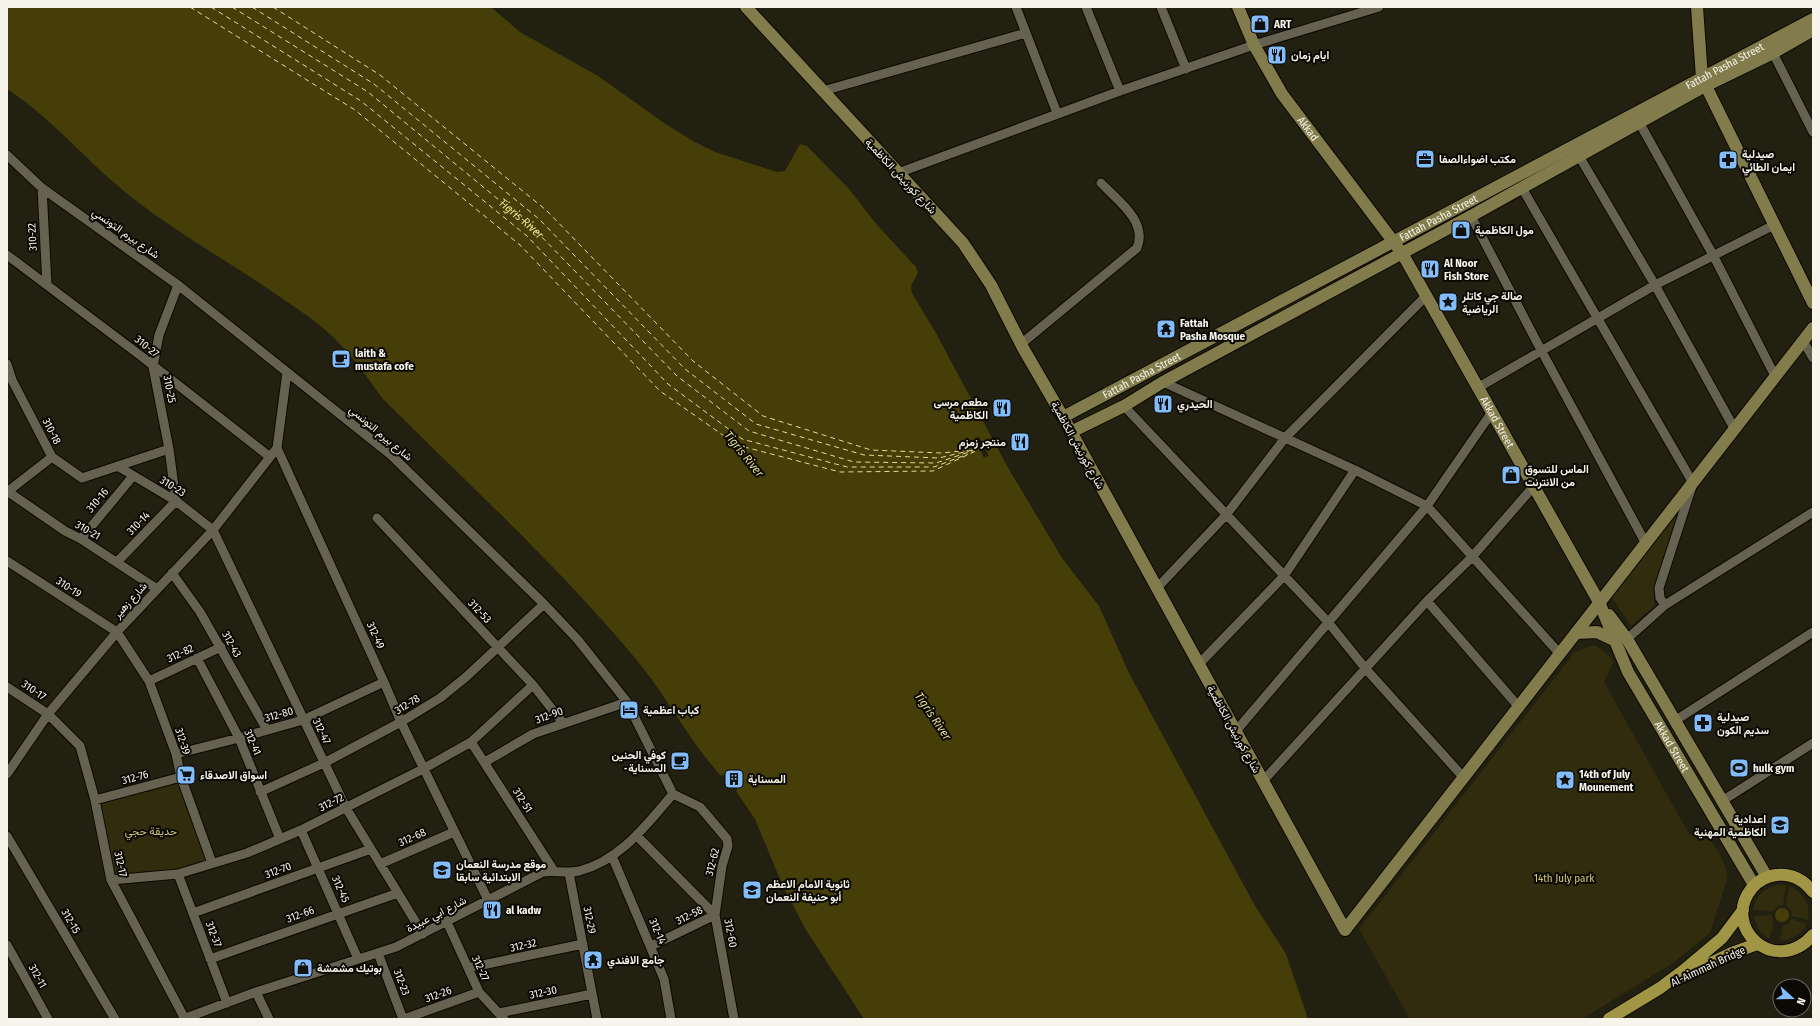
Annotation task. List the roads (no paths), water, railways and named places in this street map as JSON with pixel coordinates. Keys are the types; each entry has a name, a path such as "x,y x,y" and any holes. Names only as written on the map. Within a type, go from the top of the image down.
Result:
{"main road":[{"path":"1754,885 1767,877 1786,875 1795,877 1811,887"},
{"name":"Al-Aimmah Bridge","path":"1660,988 1722,938 1743,910 1744,901 1754,885"},
{"path":"1743,910 1744,923 1749,934 1757,944 1768,950 1781,952 1793,950 1804,944 1813,935"},
{"name":"Al-Aimmah Bridge","path":"1609,1019 1660,988 1732,953 1757,944"}],"street":[{"name":"شارع كورنيش الكاظمية","path":"746,7 963,243 991,285 1021,344 1072,432 1345,930 1464,778"},
{"path":"1016,7 1057,113"},
{"path":"1086,7 1120,91"},
{"path":"1161,7 1186,69"},
{"name":"Akkad","path":"1238,7 1254,45 1282,94 1394,241"},
{"path":"898,173 1120,91 1357,11 1379,7"},
{"path":"1697,7 1704,82 1813,303"},
{"name":"Fattah Pasha Street","path":"1072,432 1124,406 1164,382 1522,188 1640,122 1704,82 1813,19"},
{"name":"Fattah Pasha Street","path":"1063,417 1394,241 1704,82 1772,53 1813,30"},
{"path":"823,91 1026,33"},
{"path":"1772,53 1813,132"},
{"path":"1640,122 1713,255 1775,376"},
{"name":"شارع بيرم التونسي","path":"7,155 42,188 178,285 391,455 544,604 578,640 627,702 673,794"},
{"path":"1579,156 1655,285 1734,428"},
{"path":"1021,344 1137,248 1140,241 1135,218 1101,183"},
{"name":"310-22","path":"42,188 47,285"},
{"path":"1522,188 1693,483 1659,588 1660,598 1665,604"},
{"path":"1471,216 1541,350 1645,542"},
{"path":"1479,387 1655,285 1774,225"},
{"name":"Akkad Street","path":"1394,241 1479,387 1599,602 1628,672 1754,885"},
{"name":"310-27","path":"7,255 270,457"},
{"name":"310-25","path":"176,501 169,449 153,367 159,335 178,285"},
{"path":"1157,588 1226,515 1285,438 1426,296"},
{"path":"1124,406 1328,622 1365,668 1464,778 1645,542 1693,483 1734,428 1813,328"},
{"path":"1802,341 1813,358"},
{"name":"310-18","path":"7,364 12,380 52,457 82,478 119,467 169,449"},
{"path":"277,448 287,372"},
{"path":"1164,382 1355,470 1427,506 1559,653"},
{"path":"1236,731 1427,506 1492,412"},
{"name":"شارع زهير","path":"7,774 48,714 117,632 213,530 277,448"},
{"name":"312-49","path":"277,448 401,722 488,900"},
{"path":"7,492 52,457"},
{"name":"310-23","path":"119,467 176,501 213,530"},
{"path":"1199,664 1284,576 1355,470"},
{"name":"310-16","path":"81,539 133,476"},
{"path":"1263,781 1427,601 1472,556 1534,486"},
{"name":"310-21","path":"7,492 64,531 81,539 157,588"},
{"name":"310-14","path":"117,562 176,501"},
{"path":"1627,639 1665,604 1813,512"},
{"name":"312-53","path":"377,518 533,685 563,723"},
{"name":"312-47","path":"213,530 346,808 423,934"},
{"name":"310-19","path":"7,561 117,632"},
{"name":"312-43","path":"172,573 200,612 221,647 266,730"},
{"path":"1427,601 1518,706"},
{"name":"Akkad Street","path":"1599,602 1627,639 1767,877"},
{"name":"312-78","path":"260,792 324,764 401,722 440,698 466,677 497,646 544,604"},
{"name":"312-39","path":"117,632 149,681 176,754 181,777 212,863"},
{"path":"1576,633 1597,632 1614,640"},
{"path":"1676,720 1813,632"},
{"name":"312-82","path":"149,681 221,647"},
{"name":"312-41","path":"197,658 239,738 280,839"},
{"name":"312-80","path":"176,754 303,720 384,682"},
{"name":"312-72","path":"111,880 178,874 247,852 301,830 423,769 472,742 533,685"},
{"name":"310-17","path":"7,687 48,714"},
{"name":"312-90","path":"485,762 533,734 627,702"},
{"name":"312-17","path":"48,714 80,746 95,800 111,880 184,1019"},
{"name":"312-51","path":"472,742 554,871"},
{"path":"1722,801 1813,743"},
{"name":"312-76","path":"95,800 181,777"},
{"name":"شارع ابي عبيدة","path":"184,1019 256,992 378,953 423,934 538,874 554,871 569,873 595,866 612,856 637,836 673,794"},
{"name":"312-62","path":"673,794 700,807 727,839 728,846 720,875 715,915"},
{"name":"312-45","path":"301,830 358,959"},
{"name":"312-68","path":"380,864 454,832"},
{"name":"312-15","path":"7,836 115,1019"},
{"name":"312-60","path":"637,836 715,915 734,1019"},
{"name":"312-70","path":"193,913 371,849"},
{"name":"312-14","path":"612,856 664,979 671,1019"},
{"name":"312-29","path":"569,873 597,1019"},
{"name":"312-37","path":"178,874 227,1003"},
{"name":"312-66","path":"210,959 398,893"},
{"name":"312-58","path":"651,946 715,915"},
{"name":"312-27","path":"447,922 479,992 501,1016"},
{"name":"312-32","path":"468,968 583,944"},
{"name":"312-11","path":"7,945 48,1019"},
{"name":"312-23","path":"378,953 404,1019"},
{"path":"256,992 268,1019"},
{"name":"312-26","path":"404,1019 479,992"},
{"name":"312-30","path":"501,1016 592,994"}],"water":[{"name":"Tigris River","path":"7,7 491,7 520,32 598,76 667,125 715,152 777,172 785,171 800,144 807,146 849,189 877,225 916,267 918,273 911,286 912,293 937,335 1007,466 1062,558 1099,606 1129,673 1254,904 1286,954 1308,1019 864,1019 806,930 782,884 755,819 736,791 741,783 740,772 732,770 721,776 697,746 654,682 601,619 540,554 383,399 356,362 332,336 319,324 264,286 148,210 114,183 40,114 7,89"},
{"path":"1779,908 1785,908 1789,912 1789,918 1785,922 1779,922 1775,918 1775,912"}],"place":[{"name":"ART","path":"1260,24"},
{"name":"ايام زمان","path":"1277,55"},
{"name":"مكتب اضواءالصفا","path":"1425,159"},
{"name":"صيدلية ايمان الطائي","path":"1728,160"},
{"name":"مول الكاظمية","path":"1461,230"},
{"name":"Al Noor Fish Store","path":"1430,269"},
{"name":"صالة جي كاتلر الرياضية","path":"1448,302"},
{"name":"Fattah Pasha Mosque","path":"1166,329"},
{"name":"laith & mustafa cofe","path":"341,359"},
{"name":"الحيدري","path":"1163,404"},
{"name":"مطعم مرسى الكاظمية","path":"1002,408"},
{"name":"منتجر زمزم","path":"1020,442"},
{"name":"الماس للتسوق من الانترنت","path":"1511,475"},
{"name":"كباب اعظمية","path":"629,710"},
{"name":"صيدلية سديم الكون","path":"1703,723"},
{"name":"كوفي الحنين -المسناية","path":"680,761"},
{"name":"hulk gym","path":"1739,768"},
{"name":"اسواق الاصدقاء","path":"186,775"},
{"name":"المسناية","path":"734,779"},
{"name":"14th of July Mounement","path":"1565,780"},
{"name":"اعدادية الكاظمية المهنية","path":"1780,825"},
{"name":"موقع مدرسة النعمان الابتدائية سابقا","path":"442,870"},
{"name":"ثانوية الامام الاعظم أبو حنيفة النعمان","path":"752,890"},
{"name":"al kadw","path":"492,910"},
{"name":"جامع الافندي","path":"593,960"},
{"name":"بوتيك مشمشة","path":"303,968"}],"park label":[{"name":"حديقة حجي","path":"151,831"},
{"name":"14th July park","path":"1564,878"}]}
